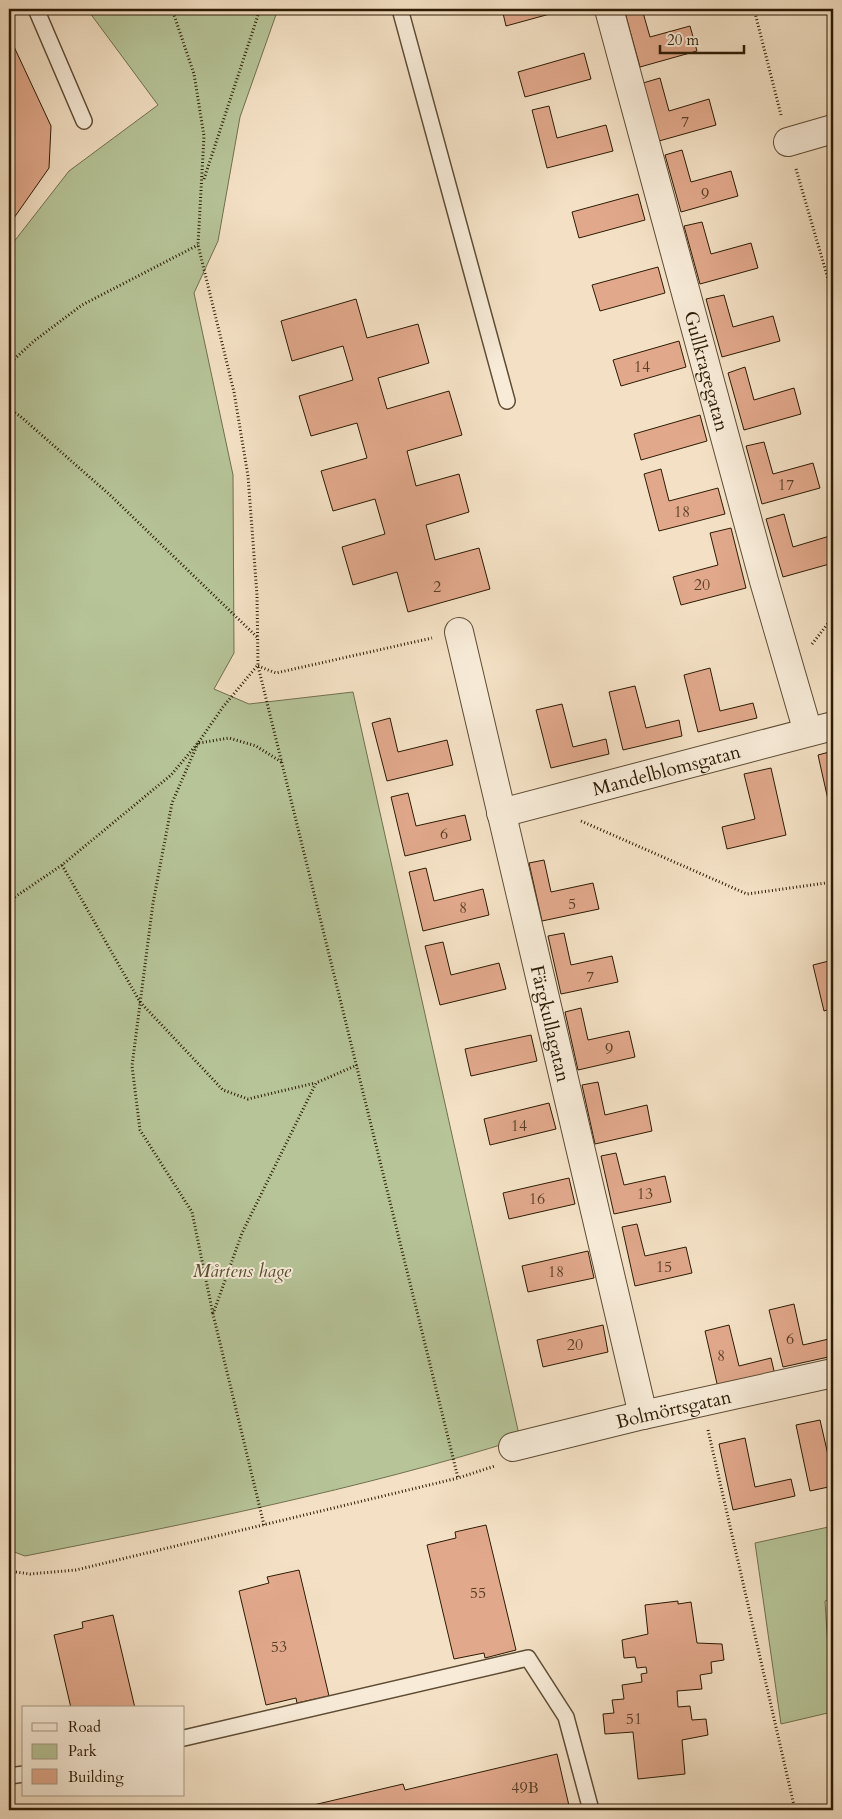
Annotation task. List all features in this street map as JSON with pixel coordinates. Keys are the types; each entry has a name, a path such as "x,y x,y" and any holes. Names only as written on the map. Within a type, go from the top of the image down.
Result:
{"street":[{"name":"Gullkragegatan","path":"609,9 764,581 821,729"},
{"path":"788,142 833,129"},
{"name":"Färgkullagatan","path":"459,632 643,1415"},
{"name":"Mandelblomsgatan","path":"501,813 821,729"},
{"name":"Bolmörtsgatan","path":"513,1447 643,1415 833,1373"}],"lane":[{"path":"36,9 84,121"},
{"path":"400,9 507,401"},
{"path":"185,1738 528,1658 566,1718 592,1810"},
{"path":"9,1776 22,1774"}],"path":[{"path":"172,9 194,74 204,136 203,183 198,245 234,392 248,476 257,595 258,666 458,1478"},
{"path":"203,183 260,9"},
{"path":"9,364 34,341 82,305 198,245"},
{"path":"9,409 20,416 110,494 258,637"},
{"path":"258,666 276,673 459,632"},
{"path":"9,901 62,865 171,775 198,743 223,707 258,666"},
{"path":"198,743 229,738 256,746 283,763"},
{"path":"198,743 172,803 153,903 132,1066 140,1130 192,1212 213,1314 264,1525"},
{"path":"539,803 748,894 833,882"},
{"path":"62,865 140,1002 223,1090 248,1099 316,1083 357,1065"},
{"path":"213,1314 242,1233 316,1083"},
{"path":"701,1403 795,1810"},
{"path":"9,1571 30,1574 76,1570 458,1478 510,1462 513,1447"}],"green space":[{"name":"Mårtens hage","path":"87,9 278,9 240,117 218,241 194,293 233,475 234,653 214,689 249,704 353,692 520,1439 336,1490 212,1518 25,1556 9,1550 9,394 15,387 9,384 9,248 69,171 158,105"},
{"path":"833,1526 833,1599 825,1601 832,1712 781,1724 755,1543"}],"building":[{"path":"502,9 568,9 506,26"},
{"path":"624,9 642,9 650,37 690,26 697,51 640,67"},
{"path":"9,36 51,126 49,168 9,225"},
{"path":"584,53 591,79 525,97 518,72"},
{"path":"660,78 669,111 709,99 716,125 659,141 643,83"},
{"path":"549,106 557,138 606,125 613,151 547,168 532,110"},
{"path":"682,150 691,182 731,171 738,196 681,212 665,155"},
{"path":"638,194 645,220 579,238 572,212"},
{"path":"702,222 711,254 751,243 758,268 700,284 684,226"},
{"path":"658,267 665,293 600,311 592,285"},
{"path":"724,295 733,327 773,316 780,341 722,357 706,299"},
{"path":"356,299 367,338 418,324 429,363 378,378 387,409 449,391 462,435 407,451 416,486 459,474 469,512 426,525 435,560 479,548 490,589 408,612 397,572 353,585 342,547 385,534 375,499 333,511 321,471 367,458 357,423 311,436 299,396 353,380 343,346 292,361 281,321"},
{"path":"679,341 686,367 621,386 613,360"},
{"path":"745,367 754,400 794,388 801,414 744,430 728,373"},
{"path":"700,415 707,441 641,460 634,434"},
{"path":"764,442 773,474 813,463 820,488 762,504 746,446"},
{"path":"661,469 669,501 718,488 725,514 659,531 644,474"},
{"path":"784,514 793,547 833,535 833,563 783,577 766,519"},
{"path":"731,528 746,588 681,605 673,577 718,565 710,533"},
{"path":"710,668 720,711 753,703 757,718 698,732 684,675"},
{"path":"635,686 646,728 679,720 682,736 623,750 609,692"},
{"path":"562,704 573,747 606,739 609,754 551,768 536,710"},
{"path":"390,718 398,752 447,740 453,765 387,781 372,723"},
{"path":"833,751 833,822 818,755"},
{"path":"771,768 786,835 727,849 722,827 755,819 744,774"},
{"path":"408,793 416,826 465,815 471,840 405,856 391,797"},
{"path":"544,860 551,892 593,883 599,909 542,921 529,863"},
{"path":"426,868 434,901 483,889 489,915 423,931 409,872"},
{"path":"564,933 571,965 612,956 618,982 561,994 548,936"},
{"path":"443,942 451,975 499,963 506,989 440,1005 425,946"},
{"path":"833,960 833,1008 824,1011 813,965"},
{"path":"581,1008 588,1040 629,1031 635,1057 578,1070 565,1012"},
{"path":"531,1035 537,1061 471,1076 465,1049"},
{"path":"598,1082 605,1115 647,1105 652,1131 595,1144 582,1085"},
{"path":"549,1103 556,1129 490,1145 484,1119"},
{"path":"616,1153 624,1185 665,1176 671,1202 614,1214 601,1156"},
{"path":"569,1178 575,1204 509,1219 503,1193"},
{"path":"637,1224 645,1256 686,1247 692,1273 635,1286 622,1227"},
{"path":"588,1251 594,1278 528,1292 522,1266"},
{"path":"794,1304 803,1345 833,1338 833,1356 783,1367 769,1310"},
{"path":"603,1325 608,1352 543,1367 537,1340"},
{"path":"729,1325 739,1366 771,1358 775,1375 718,1388 705,1331"},
{"path":"820,1420 831,1468 833,1468 833,1486 810,1491 796,1425"},
{"path":"745,1438 755,1487 791,1479 795,1496 733,1510 719,1444"},
{"path":"486,1525 516,1650 485,1658 484,1653 454,1659 427,1545 456,1538 455,1532"},
{"path":"299,1570 329,1696 297,1703 296,1698 266,1705 239,1591 269,1583 267,1577"},
{"path":"678,1601 678,1604 691,1602 697,1643 722,1644 724,1660 711,1662 712,1673 700,1675 702,1689 677,1691 678,1707 690,1706 692,1720 706,1719 708,1735 682,1740 685,1774 638,1779 633,1732 605,1734 603,1714 614,1713 612,1700 624,1699 622,1685 642,1682 641,1674 647,1673 646,1667 637,1668 635,1657 624,1658 622,1640 648,1634 645,1605"},
{"path":"113,1615 135,1706 71,1706 54,1635 83,1628 82,1622"},
{"path":"557,1754 570,1810 292,1810 403,1784 405,1790"}]}
